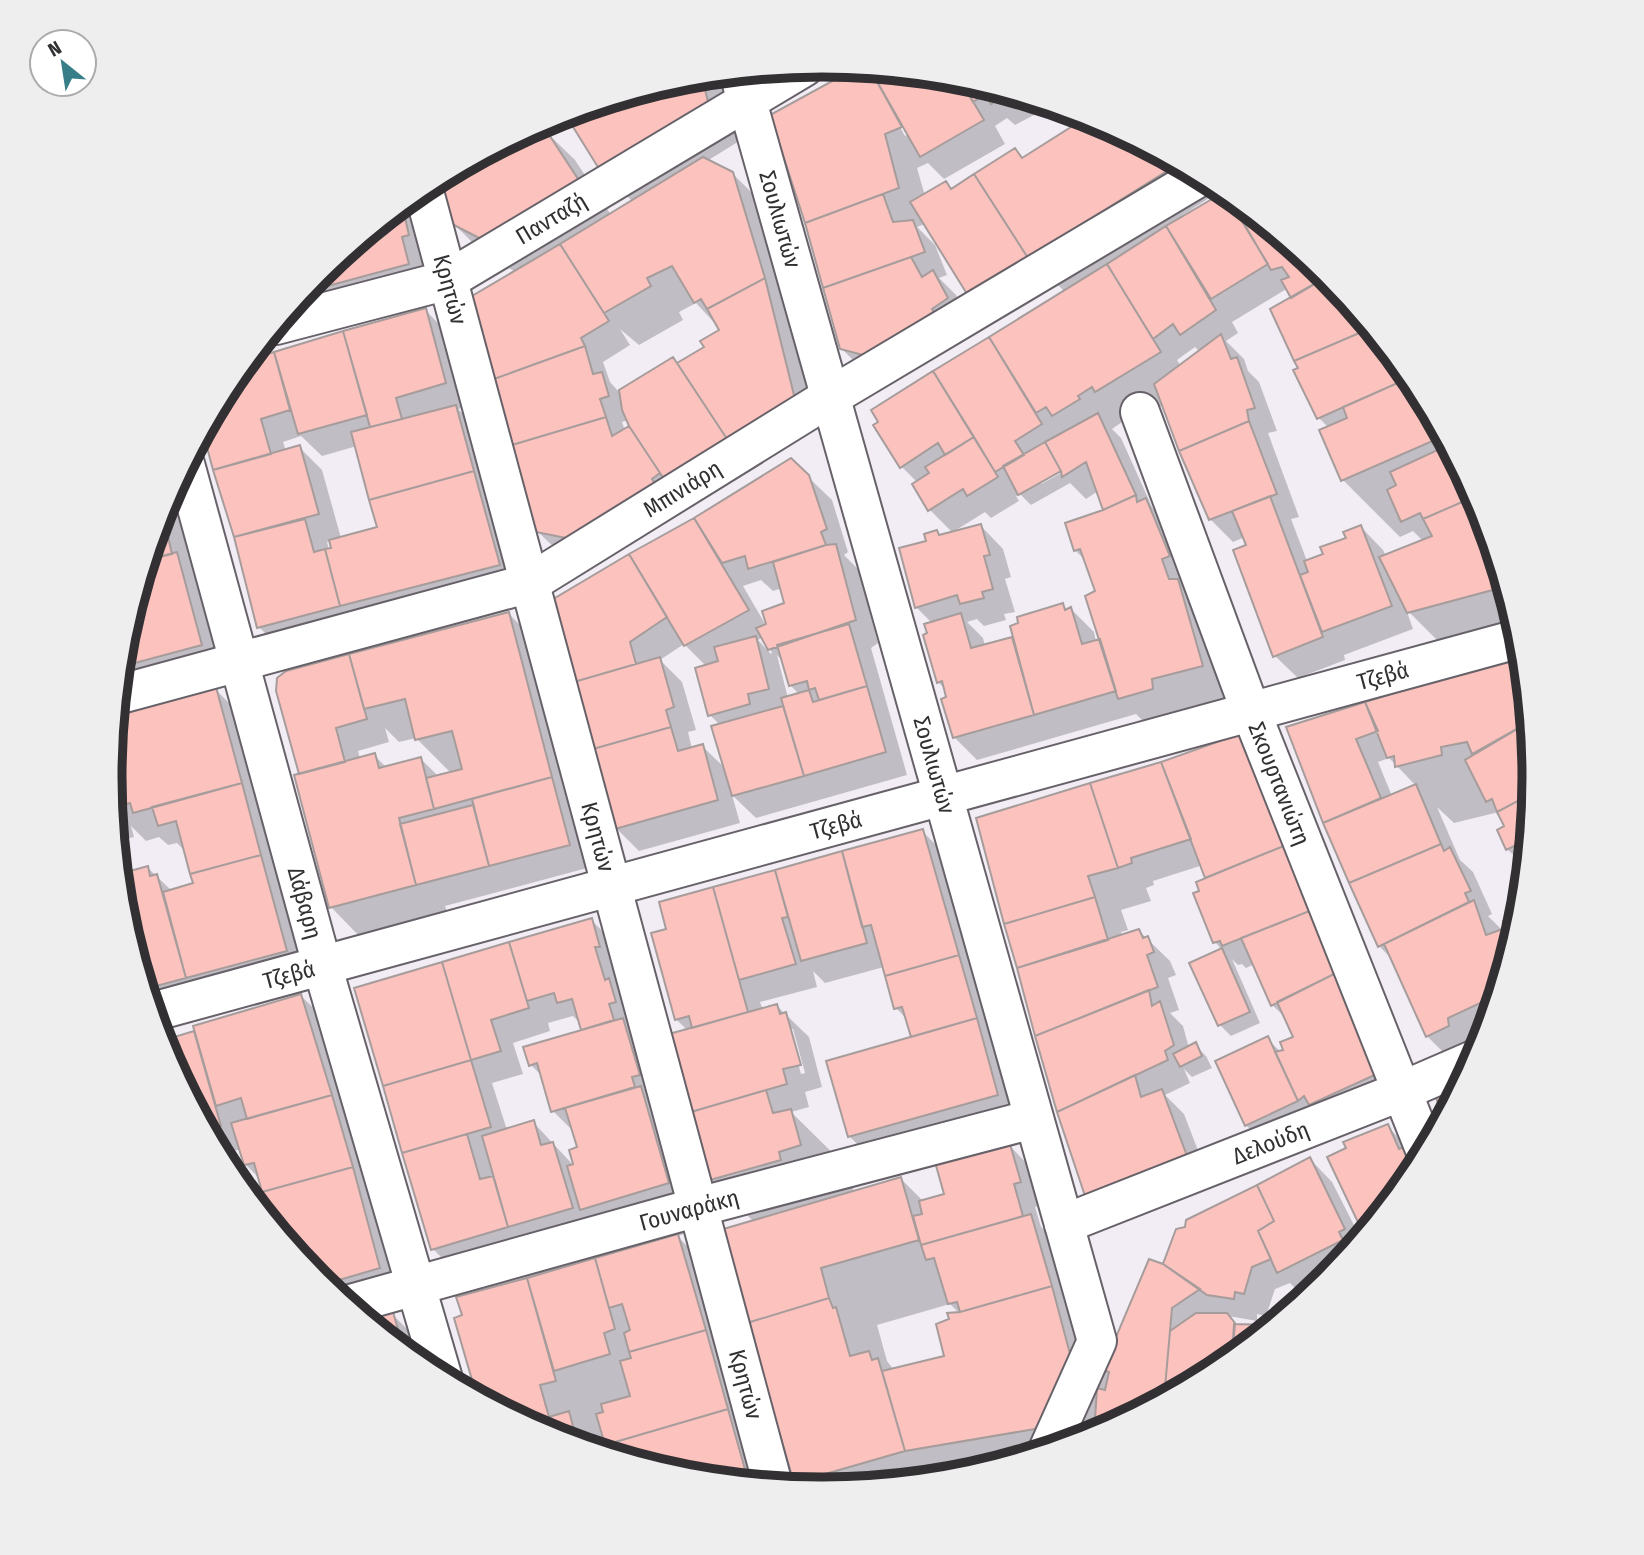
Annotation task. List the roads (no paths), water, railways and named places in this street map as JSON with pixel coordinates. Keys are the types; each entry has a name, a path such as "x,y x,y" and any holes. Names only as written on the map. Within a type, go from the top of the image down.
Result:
{"street":[{"name":"Πανταζή","path":"291,321 448,280 742,87 765,79"},
{"name":"Σουλιωτών","path":"742,87 1097,1341 1053,1439"},
{"name":"Μπινιάρη","path":"126,693 530,583 830,397 1190,182"},
{"name":"Κρητών","path":"426,200 772,1477"},
{"name":"Σκουρτανιώτη","path":"1140,412 1251,712 1421,1140"},
{"name":"Δάβαρη","path":"189,479 322,965 439,1363"},
{"name":"Τζεβά","path":"161,1009 1509,641"},
{"name":"Δελούδη","path":"1064,1224 1460,1066"},
{"name":"Γουναράκη","path":"358,1302 698,1207 1033,1119"}]}
